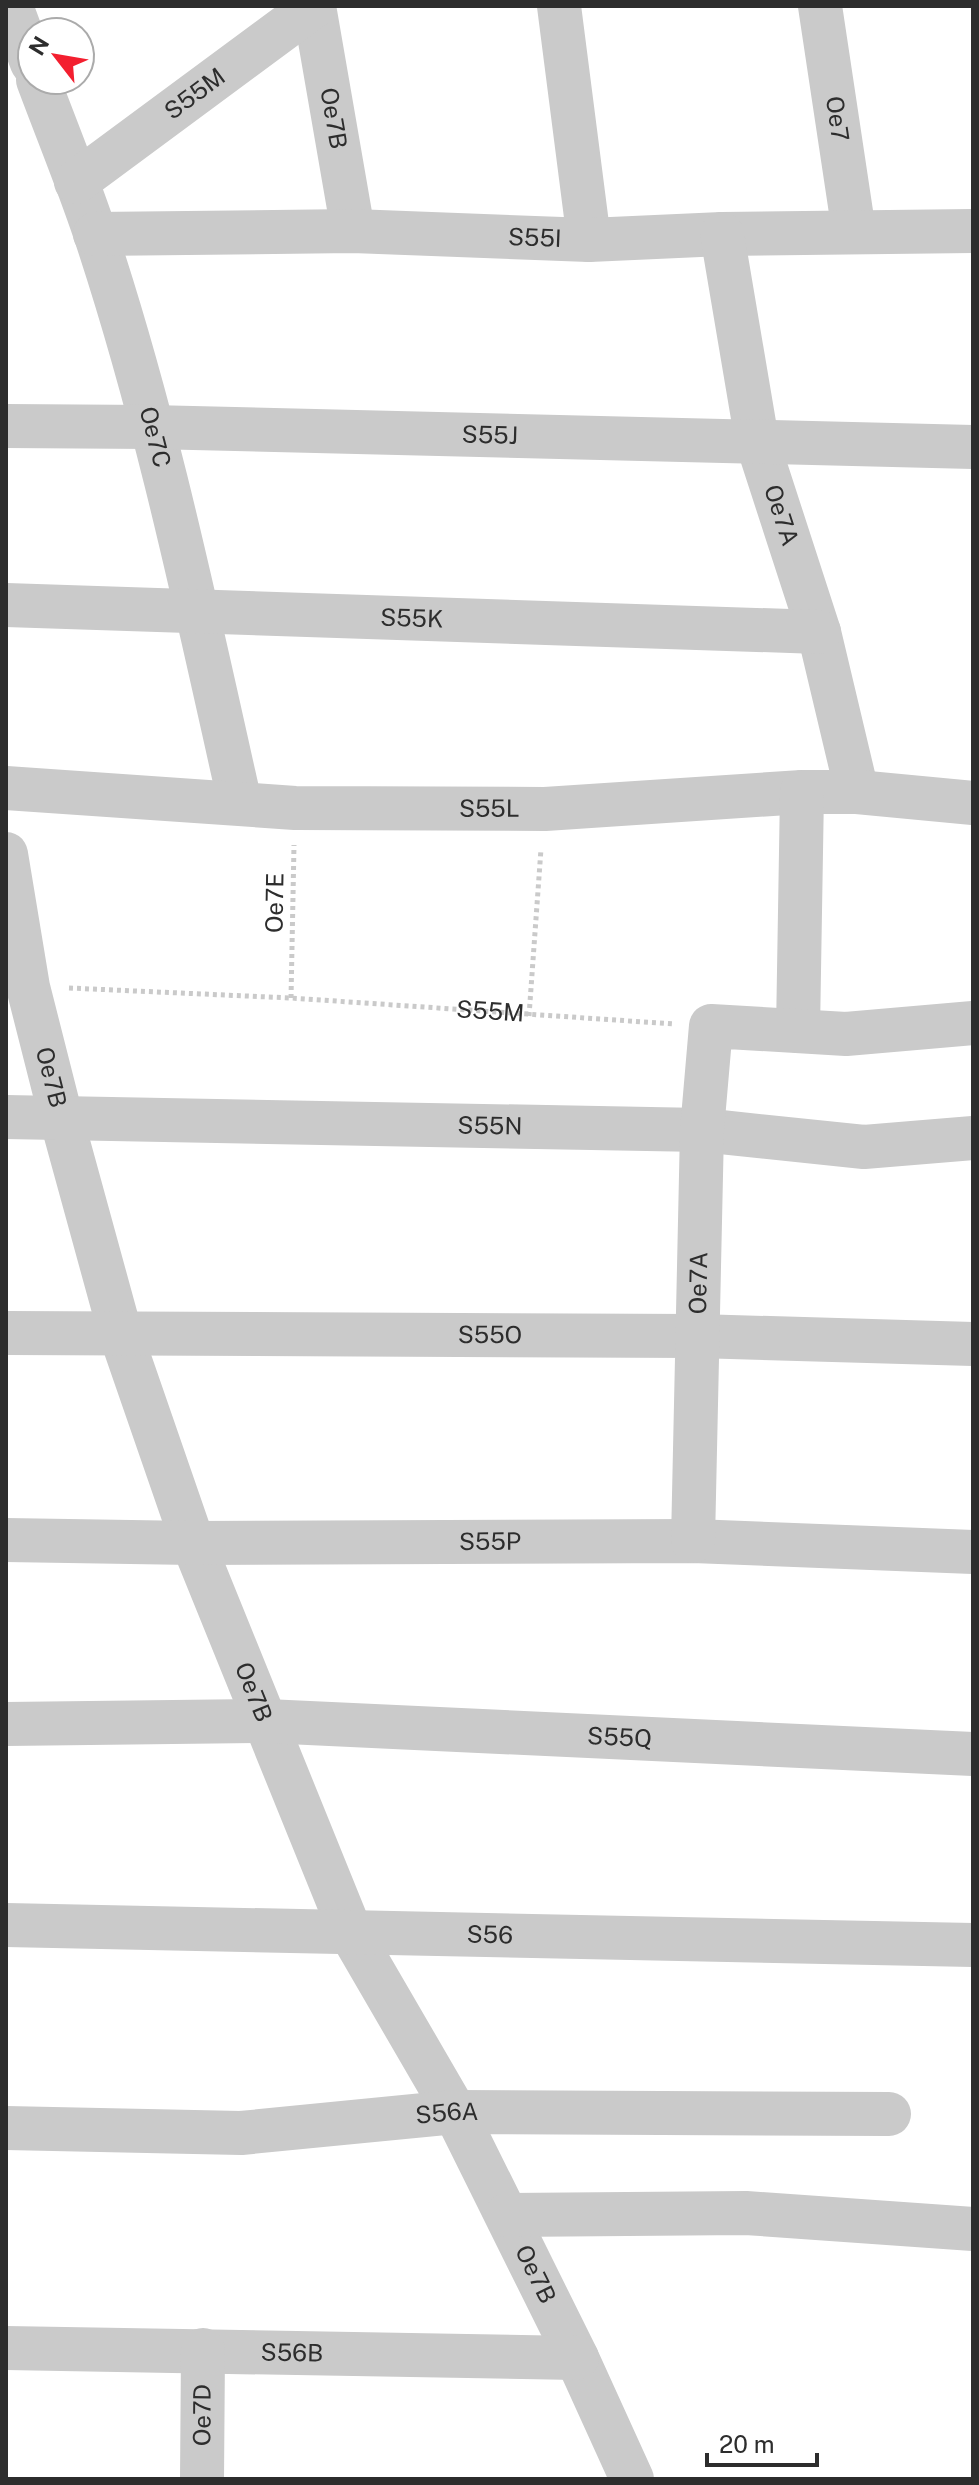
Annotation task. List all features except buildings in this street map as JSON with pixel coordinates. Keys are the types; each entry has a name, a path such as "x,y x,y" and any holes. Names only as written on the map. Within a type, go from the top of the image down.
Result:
{"street":[{"name":"S55M","path":"76,182 314,6"},
{"name":"Oe7B","path":"314,6 353,231"},
{"path":"559,6 589,240"},
{"name":"Oe7","path":"820,6 854,232"},
{"name":"Oe7C","path":"44,96 95,234 151,427 197,610 240,803"},
{"name":"S55I","path":"95,234 353,231 589,240 722,234 973,231"},
{"name":"Oe7A","path":"722,234 757,441 819,632 857,792"},
{"name":"S55J","path":"6,426 973,447"},
{"name":"S55K","path":"6,605 819,632"},
{"name":"S55L","path":"6,788 295,808 545,809 802,792 857,792 973,803"},
{"path":"798,1031 802,792"},
{"name":"Oe7B","path":"6,854 17,986 61,1117 120,1332 193,1543 351,1933 455,2112 577,2358 632,2479"},
{"path":"711,1026 846,1034 973,1023"},
{"name":"Oe7A","path":"693,1541 702,1130 711,1026"},
{"name":"S55N","path":"6,1117 702,1130 864,1147 973,1138"},
{"name":"S55O","path":"6,1333 697,1336 973,1344"},
{"name":"S55P","path":"6,1540 193,1543 693,1541 973,1552"},
{"path":"6,1724 266,1721"},
{"name":"S55Q","path":"266,1721 973,1754"},
{"name":"S56","path":"6,1925 973,1945"},
{"name":"S56A","path":"6,2128 241,2133 455,2112 889,2114"},
{"path":"507,2215 746,2213 973,2229"},
{"name":"S56B","path":"6,2348 577,2358"},
{"name":"Oe7D","path":"202,2479 203,2350"}],"path":[{"name":"Oe7E","path":"291,998 295,808"},
{"path":"529,1016 545,809"},
{"name":"S55M","path":"17,986 291,998 711,1026"}]}
